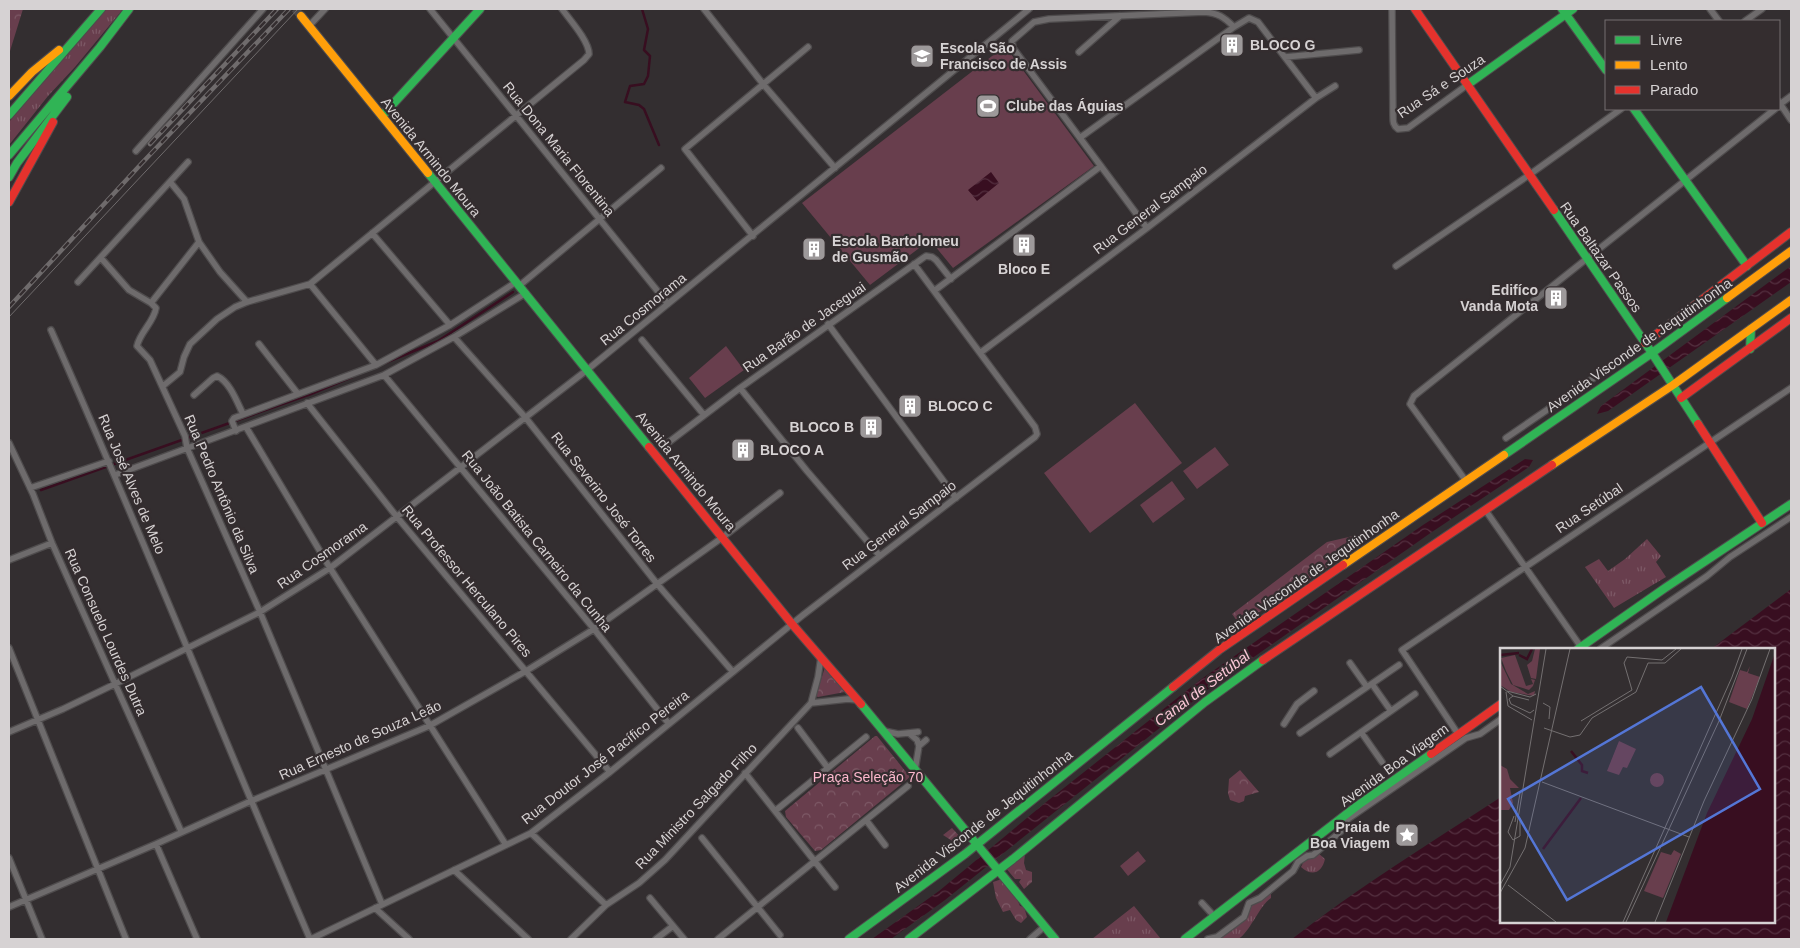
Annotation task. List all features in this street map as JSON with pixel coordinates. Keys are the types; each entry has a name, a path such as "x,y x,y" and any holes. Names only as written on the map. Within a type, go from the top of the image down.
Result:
{"main road":[{"path":"9,115 101,9"},
{"path":"9,155 130,9"},
{"path":"382,116 480,9"},
{"name":"Rua Baltazar Passos","path":"1415,9 1586,260 1645,343 1762,523"},
{"name":"Rua Sá e Souza","path":"1467,85 1564,11 1573,9"},
{"path":"1564,11 1605,69"},
{"name":"Avenida Armindo Moura","path":"301,16 792,624 884,731 1055,939"},
{"path":"9,96 32,72 74,39"},
{"path":"9,177 100,47"},
{"path":"9,202 67,96"},
{"path":"1635,110 1748,266"},
{"name":"Avenida Visconde de Jequitinhonha","path":"1645,343 1791,232"},
{"name":"Avenida Visconde de Jequitinhonha","path":"849,939 976,845 1219,650 1652,354 1791,251"},
{"path":"909,939 995,867 1205,702 1292,639 1486,511 1791,300"},
{"path":"1681,398 1791,319"},
{"path":"1750,349 1751,329"},
{"path":"1579,648 1791,504"},
{"name":"Avenida Boa Viagem","path":"1184,939 1357,806 1500,705"}],"street":[{"path":"136,151 263,9"},
{"path":"309,26 325,9"},
{"name":"Rua Dona Maria Florentina","path":"430,9 668,304"},
{"path":"163,386 180,372 187,348 225,314 246,302 310,284 589,54 589,50 581,35 562,9"},
{"path":"704,9 763,84 835,168"},
{"name":"Rua Cosmorama","path":"9,732 115,684 260,612 330,568 588,370 1029,9"},
{"name":"Rua Sá e Souza","path":"1392,9 1392,116 1395,127 1398,129 1408,128 1467,85"},
{"path":"1710,9 1718,20"},
{"path":"1746,20 1762,9"},
{"path":"1148,228 1011,43 1014,38 1034,22 1043,20 1215,13 1224,16 1234,27"},
{"path":"1079,52 1120,16"},
{"path":"1081,138 1246,19 1254,19 1258,22 1316,98"},
{"path":"753,236 685,149 808,47"},
{"path":"1285,57 1360,50"},
{"name":"Rua General Sampaio","path":"980,352 1148,228 1316,98 1335,86"},
{"path":"1780,103 1791,96"},
{"path":"1780,105 1791,120"},
{"path":"1396,266 1529,176 1621,110"},
{"path":"1466,480 1410,404 1414,396 1774,110"},
{"path":"78,282 171,183 188,162"},
{"path":"934,291 1101,166"},
{"path":"234,426 234,418 376,365 450,326 518,284 600,221 662,168"},
{"path":"171,183 184,200 199,242 220,272 246,302"},
{"path":"372,233 450,326"},
{"path":"101,258 129,290 151,303 199,242"},
{"name":"Rua Barão de Jaceguai","path":"669,442 828,324 926,256 932,257 951,279"},
{"name":"Rua General Sampaio","path":"792,624 1037,434 1035,427 914,264"},
{"path":"310,284 376,365"},
{"path":"30,488 112,467 234,426 246,427 384,375 454,337 526,294"},
{"name":"Rua Pedro Antônio da Silva","path":"151,303 155,306 156,311 138,340 137,346 150,360 163,386 382,904"},
{"path":"828,324 956,498"},
{"name":"Rua José Alves de Melo","path":"51,330 112,467 310,939"},
{"name":"Rua Severino José Torres","path":"454,337 525,417 658,585 733,672"},
{"path":"642,340 704,415"},
{"path":"1506,438 1645,343"},
{"path":"259,344 298,394"},
{"name":"Rua João Batista Carneiro da Cunha","path":"384,375 594,629 669,724"},
{"path":"194,395 217,376 225,382 243,414"},
{"path":"740,388 807,471 880,555"},
{"name":"Rua Setúbal","path":"1458,734 1402,650 1524,566 1791,388"},
{"name":"Rua Professor Herculano Pires","path":"307,403 398,517 610,772"},
{"path":"246,427 330,568 506,845"},
{"name":"Rua Consuelo Lourdes Dutra","path":"9,443 181,831"},
{"name":"Rua Ernesto de Souza Leão","path":"9,907 156,844 181,831 429,726 594,629 658,585 780,494"},
{"path":"1486,511 1579,648"},
{"path":"1601,648 1707,576 1730,556 1791,517"},
{"path":"9,560 52,543"},
{"name":"Rua Doutor José Pacífico Pereira","path":"310,939 531,833 610,772 792,624"},
{"path":"9,648 126,939"},
{"name":"Rua Ministro Salgado Filho","path":"571,939 606,905 639,883 665,860 811,703 821,657"},
{"path":"1350,663 1391,711"},
{"path":"1300,733 1399,665"},
{"path":"1284,724 1297,704 1314,691"},
{"path":"1330,754 1416,694"},
{"path":"811,703 848,699 857,700"},
{"path":"1208,939 1217,937 1244,917 1249,903 1260,898 1293,871 1298,862 1307,856 1313,855 1346,827 1348,819 1466,738 1480,734 1500,720"},
{"path":"798,728 828,768"},
{"path":"884,731 898,734 918,732"},
{"path":"1361,732 1382,762"},
{"path":"910,734 919,746 915,770"},
{"path":"775,811 866,737"},
{"path":"919,746 926,740"},
{"path":"745,773 835,887"},
{"path":"718,939 908,786"},
{"path":"866,820 885,845"},
{"path":"531,833 606,905"},
{"path":"702,838 780,935"},
{"path":"156,844 197,939"},
{"path":"9,858 42,939"},
{"path":"454,870 528,939"},
{"path":"650,898 684,939"},
{"path":"1202,903 1214,916"},
{"path":"375,908 409,939"},
{"path":"656,939 673,926"},
{"path":"1030,939 1045,926"}],"green space":[{"path":"9,9 23,9 9,52"},
{"path":"106,9 123,9 75,67 48,96 9,145 9,122"},
{"name":"Clube das Águias","path":"1005,46 1094,166 953,268 930,240 870,285 802,203"},
{"path":"726,346 744,370 705,398 689,378"},
{"path":"1135,403 1182,463 1090,533 1044,473"},
{"path":"1215,447 1229,465 1197,489 1183,471"},
{"path":"1172,481 1185,499 1153,523 1140,505"},
{"path":"1353,536 1358,547 1240,625 1232,614 1327,542"},
{"path":"1647,539 1661,556 1656,562 1666,577 1614,608 1585,567 1599,559 1608,571 1625,559"},
{"path":"825,667 845,691 845,692 816,696"},
{"name":"Praça Seleção 70","path":"877,736 910,777 821,850 815,851 786,817 785,811"},
{"path":"1240,770 1259,792 1245,796 1244,801 1239,803 1230,800 1228,793 1229,779"},
{"path":"952,828 963,840 964,844 957,844 943,835"},
{"path":"1138,851 1146,861 1128,876 1120,866"},
{"path":"1318,853 1325,859 1322,868 1313,873 1301,867 1304,861"},
{"path":"1025,854 1024,863 1026,870 1032,872 1032,882 1024,889 1019,882 1021,879 1015,879 1005,867"},
{"path":"1002,879 1016,897 1020,906 1024,907 1027,917 1021,923 1016,920 1010,910 1003,912 996,898 993,882"},
{"path":"1271,892 1271,898 1262,907 1242,936 1236,940 1217,939 1248,914 1250,906 1254,902"},
{"path":"1134,906 1161,939 1092,939"}],"water":[{"path":"991,172 999,183 977,201 968,190"},
{"path":"1791,266 1791,282 1608,411 1597,414 1601,406"},
{"name":"Canal de Setúbal","path":"1525,459 1533,460 1529,467 1429,534 1207,690 945,900 891,939 872,939 939,891 1045,803 1200,680 1423,525"},
{"path":"1791,589 1791,939 1292,939 1369,883 1500,798 1500,923 1775,923 1775,648 1712,648"}],"waterway":[{"path":"642,9 648,29 644,50 650,56 648,76 644,84 630,86 625,102 639,105 644,109 659,145"},
{"path":"385,363 438,341 513,292"},
{"path":"41,490 311,394 352,377"}],"tunnel":[{"path":"295,9 301,16"}],"tram line":[{"path":"9,317 298,9"}],"railway":[{"path":"150,144 277,9"},
{"path":"9,307 142,163 289,9"}],"traffic: fast":[{"path":"9,115 101,9"},
{"path":"9,155 100,47 129,9"},
{"path":"382,116 480,9"},
{"path":"1562,9 1605,69"},
{"path":"1467,85 1573,9"},
{"path":"9,177 17,163 67,97"},
{"path":"1635,110 1747,266"},
{"path":"428,173 649,447"},
{"path":"1554,210 1698,424"},
{"path":"1504,455 1652,353 1727,298"},
{"path":"1750,349 1751,329"},
{"path":"1579,648 1791,504"},
{"path":"909,939 1013,859 1205,702 1263,660"},
{"path":"849,939 965,854 1173,687"},
{"path":"861,704 1055,939"},
{"path":"1185,939 1357,806 1431,754"}],"traffic: slow":[{"path":"301,16 428,173"},
{"path":"9,96 32,72 59,50"},
{"path":"1727,298 1791,251"},
{"path":"1552,465 1673,385 1791,300"},
{"path":"1343,565 1504,455"}],"traffic: jam":[{"path":"1415,9 1554,210"},
{"path":"9,202 53,122"},
{"path":"1645,343 1791,232"},
{"path":"1681,398 1791,318"},
{"path":"1698,424 1762,523"},
{"path":"649,447 792,624 861,704"},
{"path":"1263,660 1552,465"},
{"path":"1173,687 1219,650 1343,565"},
{"path":"1431,754 1500,705"}],"place":[{"name":"BLOCO G","path":"1232,45"},
{"name":"Escola São Francisco de Assis","path":"922,56"},
{"name":"Clube das Águias","path":"988,106"},
{"name":"Bloco E","path":"1024,245"},
{"name":"Escola Bartolomeu de Gusmão","path":"814,249"},
{"name":"Edifíco Vanda Mota","path":"1556,298"},
{"name":"BLOCO C","path":"910,406"},
{"name":"BLOCO B","path":"871,427"},
{"name":"BLOCO A","path":"743,450"},
{"name":"Praia de Boa Viagem","path":"1407,835"}]}
